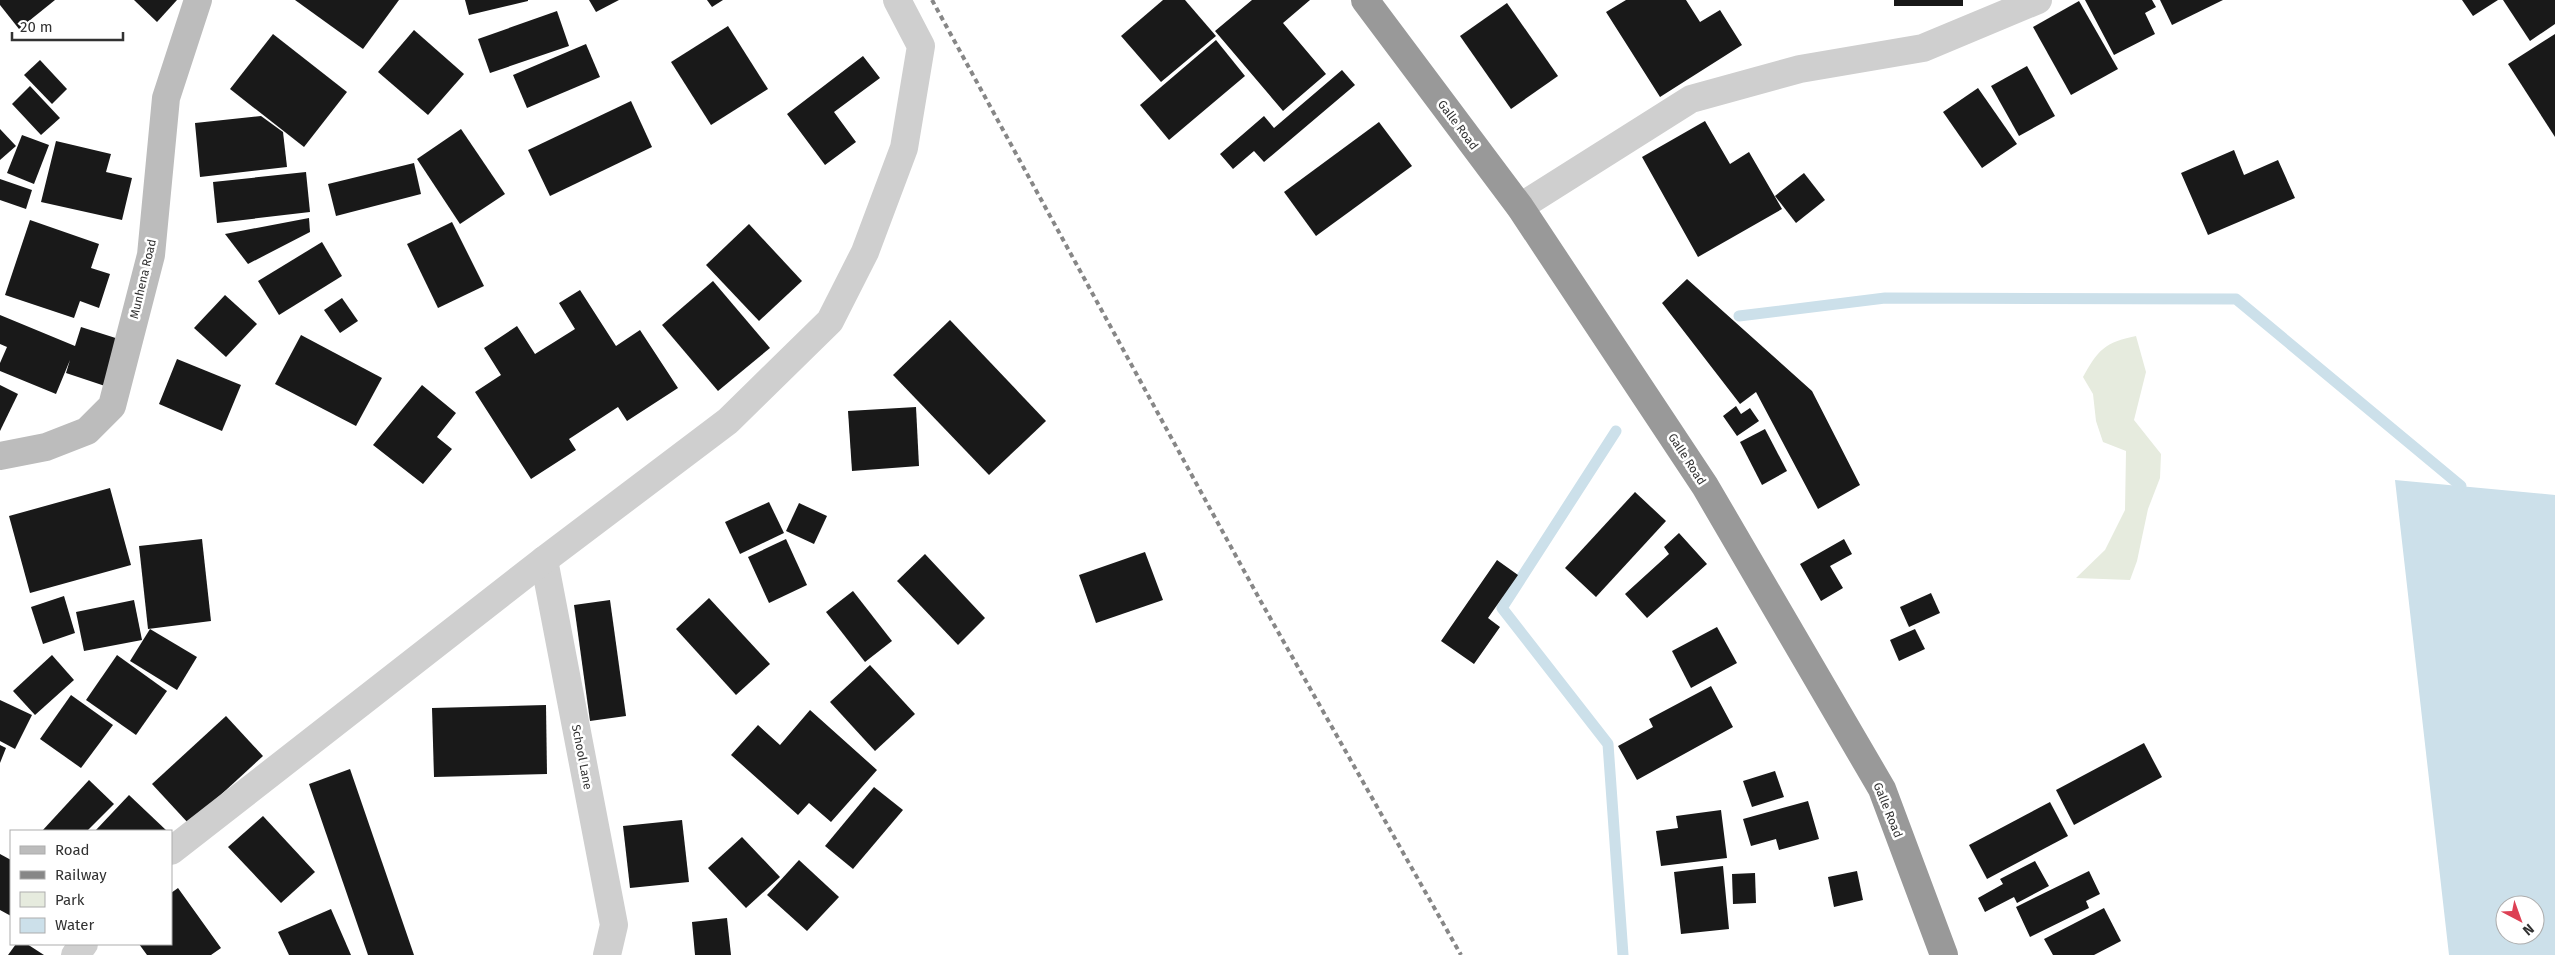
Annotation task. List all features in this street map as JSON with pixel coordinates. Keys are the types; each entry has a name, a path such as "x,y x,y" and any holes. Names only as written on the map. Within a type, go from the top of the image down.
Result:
{"highway":[{"name":"Galle Road","path":"1365,0 1520,207 1705,486 1882,789 1944,955"}],"street":[{"name":"Munhena Road","path":"0,456 46,447 87,431 112,406 151,255 166,98 198,0"},
{"path":"172,850 544,560 728,421 830,321 865,252 904,148 921,46 897,0"},
{"path":"1520,207 1691,99 1800,69 1923,48 2038,0"},
{"name":"School Lane","path":"544,560 614,924 607,955"}],"green space":[{"path":"2136,336 2146,372 2134,420 2161,454 2160,478 2148,509 2137,561 2130,580 2076,578 2105,550 2125,510 2126,451 2103,442 2096,421 2093,394 2083,377 2093,360 2110,344"}],"water":[{"path":"2395,480 2555,495 2555,955 2449,955"}],"building":[{"path":"0,0 55,0 19,29 0,5"},
{"path":"134,0 177,0 157,22"},
{"path":"295,0 399,0 363,49"},
{"path":"465,0 528,0 528,1 469,15"},
{"path":"589,0 619,0 596,12"},
{"path":"707,0 723,0 712,7"},
{"path":"1163,0 1185,0 1216,36 1161,82 1121,36"},
{"path":"1252,0 1310,0 1283,23 1326,74 1283,111 1215,31"},
{"path":"1626,0 1686,0 1700,22 1720,10 1742,45 1660,97 1606,12"},
{"path":"1894,0 1963,0 1963,6 1894,6"},
{"path":"2085,0 2152,0 2156,7 2145,13 2155,34 2114,55"},
{"path":"2160,0 2223,0 2172,25"},
{"path":"2462,0 2498,0 2473,16"},
{"path":"2503,0 2555,0 2555,24 2530,41"},
{"path":"2079,1 2118,69 2071,95 2033,27"},
{"path":"1507,3 1558,76 1511,109 1460,36"},
{"path":"557,11 569,46 490,73 478,39"},
{"path":"728,26 768,89 711,125 671,62"},
{"path":"414,30 464,74 428,115 378,72"},
{"path":"273,34 347,92 304,147 230,89"},
{"path":"2555,34 2555,137 2508,64"},
{"path":"1216,40 1245,76 1169,140 1140,105"},
{"path":"586,44 600,77 527,108 513,75"},
{"path":"863,56 880,78 834,112 856,142 825,165 787,114"},
{"path":"40,60 67,89 52,104 24,75"},
{"path":"2027,66 2055,116 2019,136 1991,86"},
{"path":"1342,70 1355,85 1264,162 1254,151 1233,169 1220,154 1264,116 1274,128"},
{"path":"30,86 60,118 41,135 12,104"},
{"path":"1978,88 2017,144 1982,168 1943,112"},
{"path":"631,101 652,147 550,196 528,150"},
{"path":"261,116 283,132 287,167 200,177 195,123"},
{"path":"1705,121 1730,164 1749,152 1782,209 1698,257 1642,157"},
{"path":"1379,122 1412,166 1316,236 1284,192"},
{"path":"0,129 16,146 0,160"},
{"path":"461,129 505,194 460,224 417,159"},
{"path":"22,135 49,145 34,184 7,173"},
{"path":"56,141 111,154 106,172 132,178 122,220 41,202"},
{"path":"2234,150 2244,175 2278,160 2295,198 2208,235 2181,173"},
{"path":"414,163 421,194 336,216 328,184"},
{"path":"306,172 310,212 217,223 213,182"},
{"path":"1804,173 1825,200 1796,223 1775,196"},
{"path":"0,179 32,190 26,209 0,200"},
{"path":"309,218 310,232 248,264 225,234"},
{"path":"30,220 99,244 91,268 110,274 99,308 80,301 74,318 5,295"},
{"path":"452,222 484,286 438,308 407,244"},
{"path":"749,224 802,281 759,321 706,265"},
{"path":"322,242 342,276 279,315 258,281"},
{"path":"1687,279 1812,391 1860,485 1818,509 1756,392 1740,404 1662,303"},
{"path":"713,281 770,348 718,391 662,325"},
{"path":"580,290 616,346 640,330 678,388 627,421 618,407 569,439 576,450 531,479 475,392 501,375 484,348 517,326 535,354 575,329 559,303"},
{"path":"225,295 257,324 226,357 194,328"},
{"path":"342,298 358,321 340,333 324,310"},
{"path":"0,315 75,346 81,327 125,341 108,387 66,373 70,360 56,394 0,371 0,363 7,347 0,344"},
{"path":"950,320 1046,421 989,475 893,375"},
{"path":"301,335 382,378 356,426 275,384"},
{"path":"177,359 241,385 222,431 159,404"},
{"path":"0,385 18,394 0,431"},
{"path":"422,385 456,413 437,437 452,449 423,484 373,445"},
{"path":"1736,406 1741,414 1750,408 1759,421 1737,436 1723,416"},
{"path":"916,407 919,466 852,471 848,411"},
{"path":"1765,429 1787,471 1762,485 1740,442"},
{"path":"110,488 131,565 30,593 9,516"},
{"path":"1635,492 1666,521 1596,597 1565,568"},
{"path":"769,502 784,533 740,554 725,522"},
{"path":"799,503 827,516 814,544 786,531"},
{"path":"1679,533 1707,564 1647,618 1625,594 1669,554 1664,547"},
{"path":"202,539 211,621 148,629 139,546"},
{"path":"786,539 807,585 769,603 748,557"},
{"path":"1844,539 1852,554 1830,566 1843,588 1821,601 1800,564"},
{"path":"1145,552 1163,600 1096,623 1079,575"},
{"path":"925,554 985,618 958,645 897,581"},
{"path":"1497,560 1518,575 1488,618 1500,627 1474,664 1441,641"},
{"path":"853,591 892,641 865,662 826,612"},
{"path":"1931,593 1940,613 1909,627 1900,607"},
{"path":"64,596 75,633 43,644 31,607"},
{"path":"709,598 770,664 736,695 676,629"},
{"path":"134,600 142,640 84,651 76,612"},
{"path":"610,600 626,716 590,721 574,605"},
{"path":"1717,627 1737,663 1691,688 1672,651"},
{"path":"150,629 197,657 177,690 130,661"},
{"path":"1915,629 1925,649 1899,661 1890,640"},
{"path":"52,655 74,680 35,715 13,691"},
{"path":"117,655 167,691 136,735 86,700"},
{"path":"870,665 915,714 875,751 830,702"},
{"path":"1711,686 1733,727 1637,780 1618,746 1653,727 1649,719"},
{"path":"71,695 113,725 81,768 40,739"},
{"path":"0,700 32,715 15,749 0,741"},
{"path":"546,705 547,774 434,777 432,708"},
{"path":"810,710 877,770 831,822 809,803 798,815 731,755 758,725 780,745"},
{"path":"226,716 263,756 189,824 152,784"},
{"path":"2144,743 2162,777 2074,825 2056,790"},
{"path":"0,745 6,748 0,763"},
{"path":"350,769 414,955 368,955 309,784"},
{"path":"1775,771 1784,797 1752,807 1743,781"},
{"path":"89,780 114,804 88,830 43,830"},
{"path":"874,787 903,810 853,869 825,846"},
{"path":"129,795 166,830 96,830"},
{"path":"1808,801 1819,839 1779,850 1776,839 1751,846 1743,819"},
{"path":"2050,802 2068,836 1987,879 1969,845"},
{"path":"1721,810 1727,858 1661,866 1656,831 1678,828 1676,816"},
{"path":"263,816 315,872 281,903 228,847"},
{"path":"682,820 689,882 630,888 623,826"},
{"path":"742,837 780,877 746,908 708,868"},
{"path":"0,854 10,859 10,915 0,910"},
{"path":"799,860 839,897 807,931 767,895"},
{"path":"2035,861 2049,886 2017,903 2014,897 1985,912 1978,898 2003,884 2000,879"},
{"path":"1723,866 1729,929 1681,934 1674,872"},
{"path":"1857,871 1863,900 1834,907 1828,877"},
{"path":"2089,871 2100,894 2086,901 2089,908 2030,937 2016,907"},
{"path":"1755,873 1756,903 1733,904 1732,874"},
{"path":"178,888 221,948 211,955 147,955 140,945 172,945 172,892"},
{"path":"2104,908 2121,941 2094,955 2053,955 2044,939"},
{"path":"331,909 351,955 289,955 278,932"},
{"path":"727,918 731,955 695,955 692,922"},
{"path":"15,945 29,945 44,955 8,955"}],"waterway":[{"path":"1739,316 1885,298 2236,299 2461,486"},
{"path":"1616,431 1502,608 1608,744 1623,955"}],"railway":[{"path":"932,0 1260,600 1461,955"}]}
